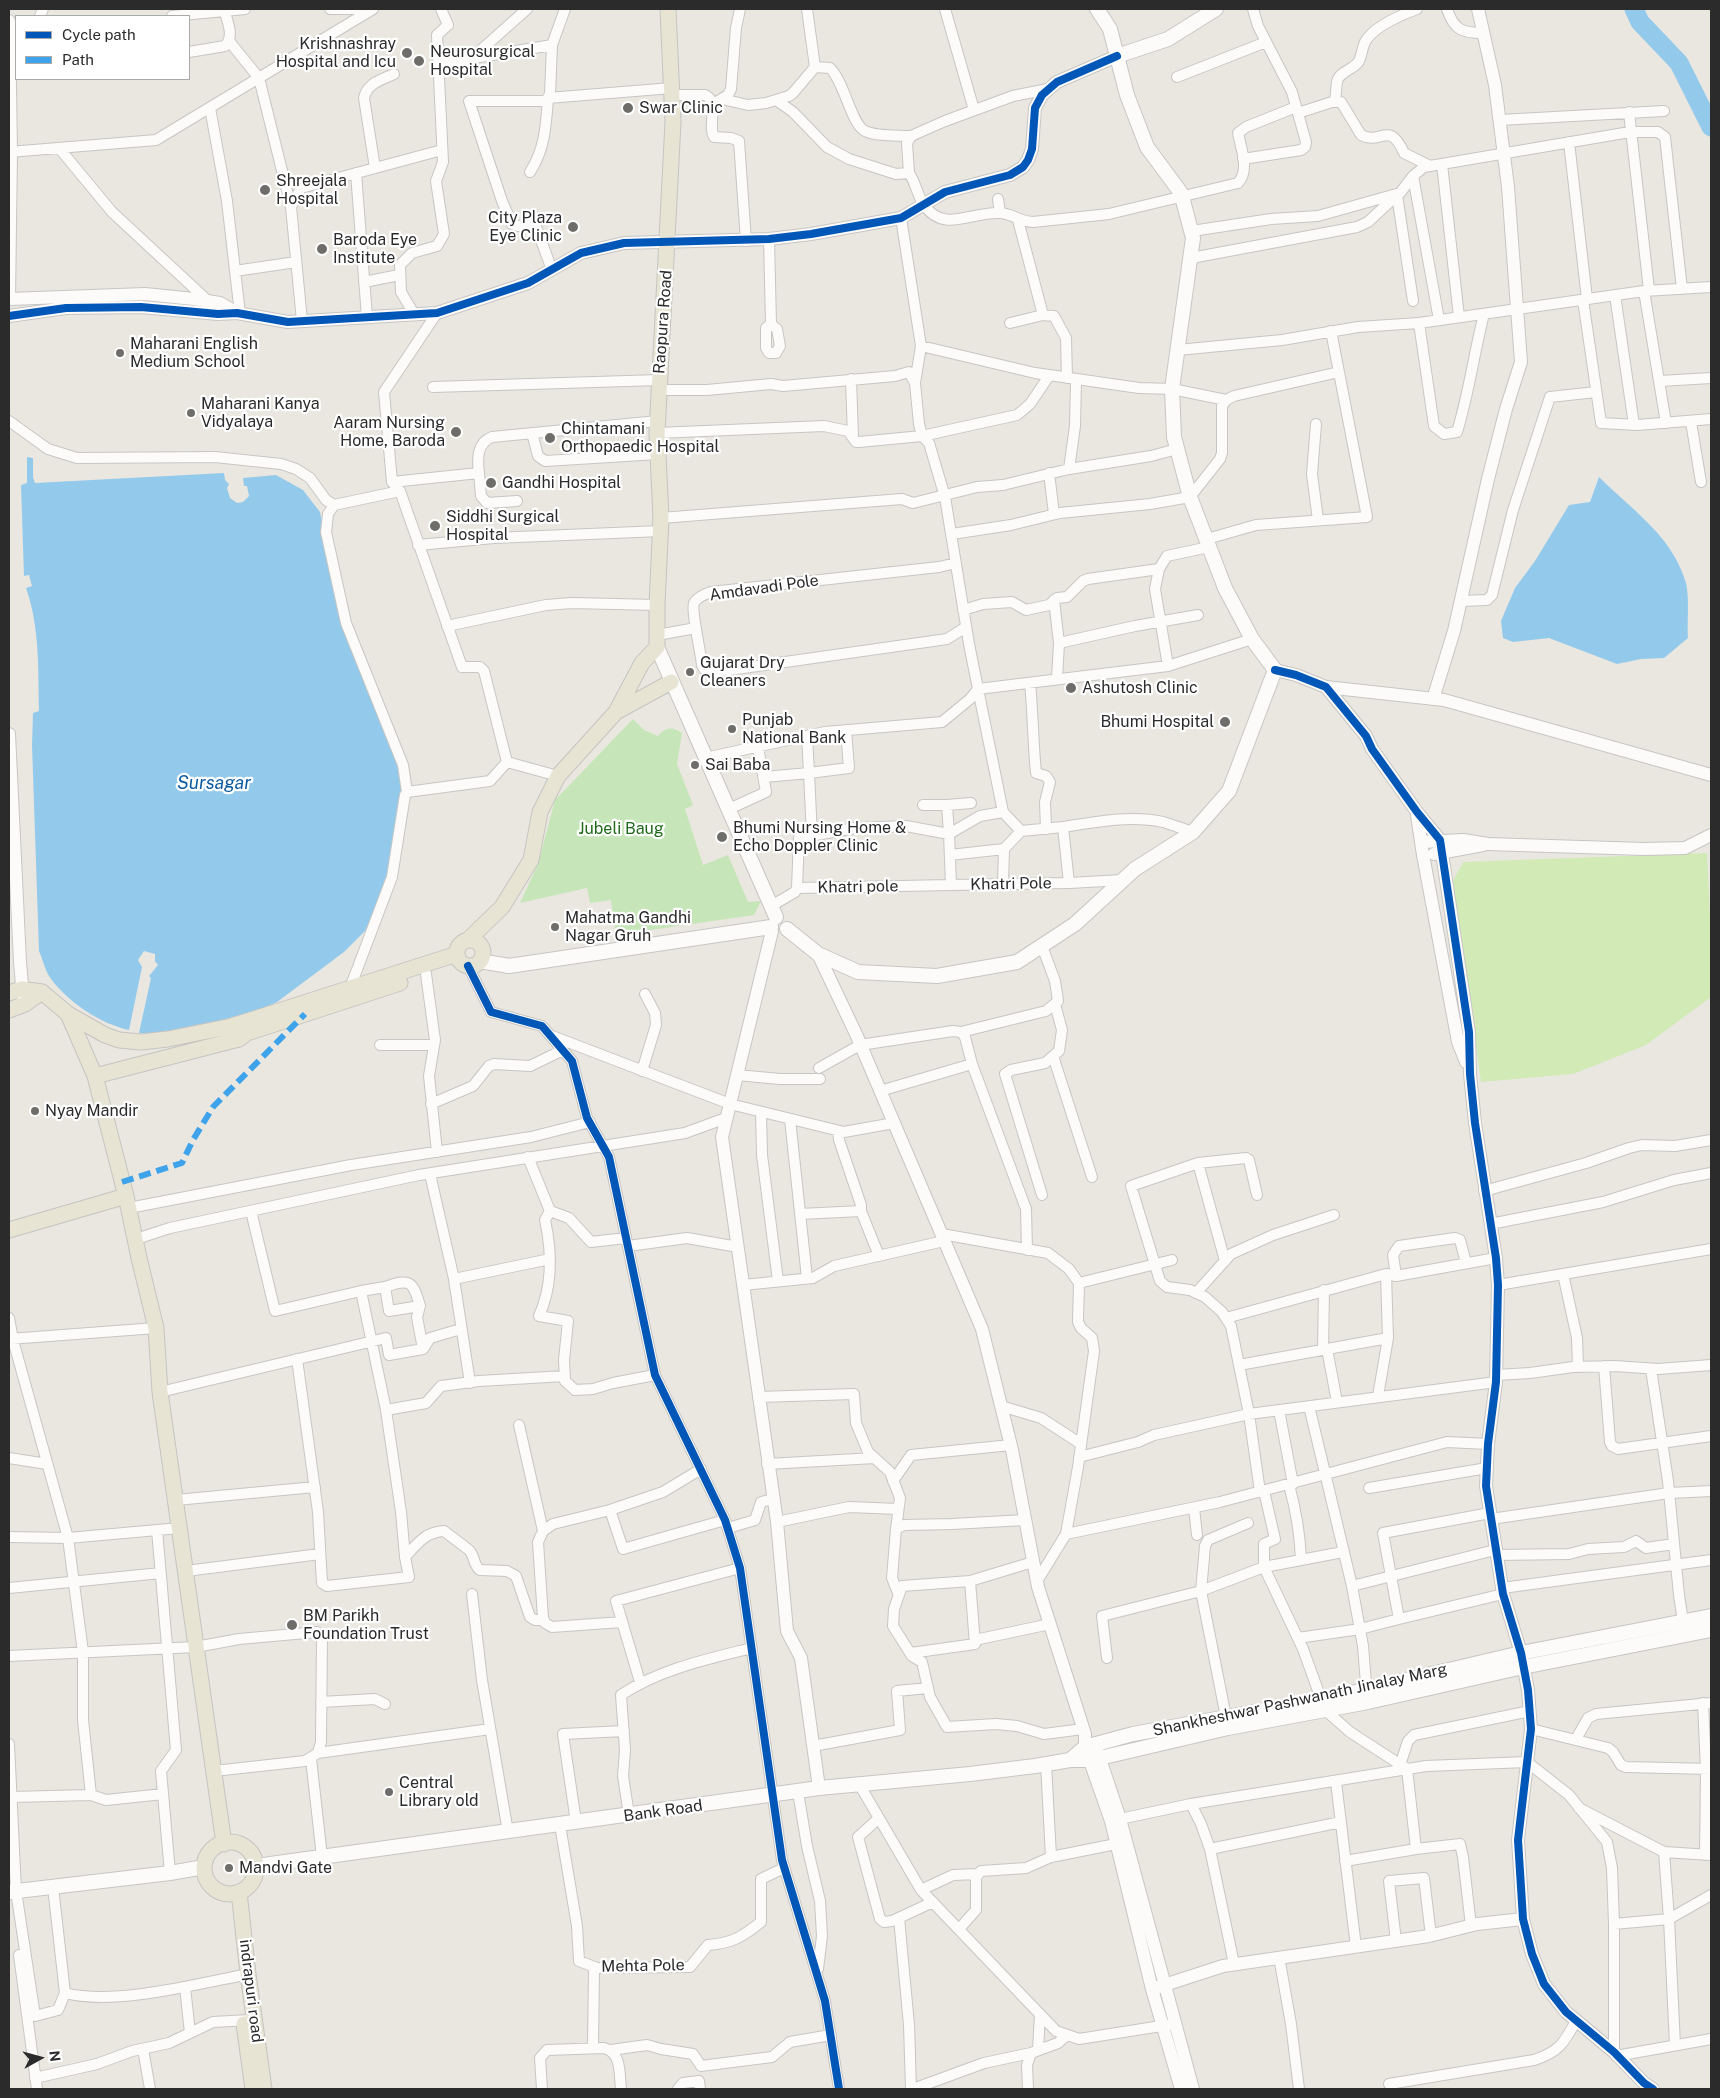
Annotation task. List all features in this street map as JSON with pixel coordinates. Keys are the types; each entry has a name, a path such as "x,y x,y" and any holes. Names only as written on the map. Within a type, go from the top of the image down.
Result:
{"main road":[{"name":"Raopura Road","path":"657,641 661,524 657,427 673,122 668,9"},
{"path":"15,991 42,992 68,1014 105,1035 129,1042 141,1042 168,1039 232,1026 350,988 467,961 509,966 773,920 786,920 787,929 818,954 858,972 937,976 1018,962 1075,924 1136,869 1193,832 1229,791 1275,670 1252,639 1225,588 1190,497 1177,449 1174,437 1172,389 1194,238 1182,197 1147,148 1127,95 1110,29 1097,9"},
{"path":"1117,56 1168,39 1216,9"},
{"path":"657,641 671,682 729,809 773,920"},
{"path":"467,961 457,950 461,942 469,939 502,907 531,860 540,812 558,776 616,712 642,663 657,641"},
{"path":"616,712 671,682"},
{"path":"95,1076 239,1039 247,1034 467,961 483,953 481,945 469,939"},
{"path":"9,1010 25,1004 42,992"},
{"path":"68,1014 95,1076 128,1202 156,1328 160,1392 224,1844"},
{"path":"9,1230 128,1202"},
{"path":"1227,1722 1367,1696 1522,1660 1684,1628 1711,1616"},
{"path":"1684,1628 1711,1630"},
{"name":"Shankheshwar Pashwanath Jinalay Marg","path":"1070,1760 1087,1739 1227,1722"},
{"name":"Bank Road","path":"256,1866 774,1796 819,1788 970,1774 1070,1760 1096,1759 1227,1722"},
{"path":"235,1842 243,1845 254,1858 256,1866 252,1882 244,1890 223,1894 211,1887 207,1882 204,1867 208,1853 213,1848 224,1844 235,1842"},
{"path":"12,1891 170,1873 204,1867"},
{"name":"indrapuri road","path":"234,1893 248,2020 264,2089"},
{"path":"248,2020 253,2089"}],"street":[{"path":"181,15 245,9"},
{"path":"330,9 362,9"},
{"path":"10,152 156,140 373,9"},
{"path":"414,314 401,292 400,265 412,253 437,246 444,234 436,181 443,162 437,36 448,25 441,9"},
{"path":"472,58 527,9"},
{"path":"530,172 538,159 543,144 550,94 552,45 565,9"},
{"path":"717,101 728,95 731,89 736,28 740,9"},
{"path":"552,270 535,224 518,226 512,224 502,201 469,101 546,101 548,98 672,92 705,95 717,101 748,105 766,103 794,93 815,67 807,9"},
{"path":"945,9 974,110"},
{"path":"1243,159 1301,150 1304,147 1306,137 1292,92 1258,26 1253,9"},
{"path":"1335,101 1337,80 1360,60 1363,47 1370,36 1391,20 1417,9"},
{"path":"1447,9 1450,20 1459,29 1468,33 1483,33"},
{"path":"1433,700 1454,631 1490,471 1520,362 1508,187 1495,85 1478,9"},
{"path":"190,52 225,46 230,41 231,37 224,10"},
{"path":"11,30 9,299 145,294 208,307"},
{"path":"230,41 259,78 291,207 302,322"},
{"path":"1177,77 1266,42"},
{"path":"438,64 552,45"},
{"path":"9,316 66,308 208,307 220,303 238,314 288,322 437,312 528,284 581,253 624,243 746,241 811,234 901,218 945,192 1010,175 1022,166 1028,160 1032,149 1035,108 1042,95 1057,82 1117,56"},
{"path":"815,67 830,68 835,73 858,125 865,131 911,136 1013,96 1048,89"},
{"path":"375,168 364,98 369,86 394,74"},
{"path":"776,100 793,112 827,147 849,159 896,174 909,173"},
{"path":"717,101 711,132 714,137 731,138 739,141 746,241"},
{"path":"911,136 907,143 909,173 914,179 924,205 941,220 953,220 1000,212 1018,220 1033,222 1109,214 1238,183 1244,176 1238,133 1241,129 1297,110 1335,101 1341,102 1344,105 1361,134 1366,137 1387,135 1395,137 1404,153 1430,166"},
{"path":"210,108 227,201 238,314"},
{"path":"1500,120 1664,111"},
{"path":"1629,112 1647,290 1666,423"},
{"path":"1191,258 1357,227 1368,222 1399,194 1413,176 1424,167 1630,132 1658,132 1665,137 1682,289"},
{"path":"1568,142 1601,423 1634,425 1711,419"},
{"path":"59,148 112,212 208,307"},
{"path":"291,207 301,188 442,150"},
{"path":"1442,164 1459,317"},
{"path":"356,173 367,317"},
{"path":"1413,176 1439,320"},
{"path":"1192,231 1271,219 1318,216 1399,194"},
{"path":"1399,194 1413,301"},
{"path":"998,199 1000,212"},
{"path":"901,218 920,346 915,383 922,436 929,443 945,496 966,627 1003,812 1021,831"},
{"path":"1018,220 1043,315"},
{"path":"769,238 771,324"},
{"path":"235,271 296,262"},
{"path":"364,282 399,275"},
{"path":"1178,350 1282,340 1358,326 1419,323 1647,290 1711,287"},
{"path":"1615,295 1634,425"},
{"path":"437,312 384,392 392,482 400,491 462,667 480,667 484,671 507,762"},
{"path":"1419,323 1434,426 1444,434 1457,432 1465,406 1474,354 1484,314"},
{"path":"1010,323 1043,315 1054,316 1066,338 1072,379 1074,426 1069,469"},
{"path":"1168,666 1155,589 1159,569 1167,556 1256,525 1367,517 1331,332"},
{"path":"920,346 1049,376 1139,388 1172,389 1226,400"},
{"path":"433,387 659,385 707,390 895,376 909,372 915,383"},
{"path":"952,534 1011,525 1054,514 1190,497 1220,459 1222,453 1222,406 1226,400 1234,396 1339,372"},
{"path":"517,501 487,504 483,501 479,473 480,449 486,440 492,437 532,433 657,427 824,426 848,432 856,442 922,436 1017,415 1030,404 1049,376"},
{"path":"1660,381 1711,378"},
{"path":"851,379 853,437"},
{"path":"1461,601 1487,600 1492,595 1513,510 1550,397 1596,392"},
{"path":"9,421 48,448 77,458 215,457 281,464 296,469 310,478 326,500 334,505 400,491"},
{"path":"1690,422 1702,482"},
{"path":"1316,424 1312,474 1318,520"},
{"path":"532,433 538,456 545,461 658,454"},
{"path":"418,544 661,524 889,500 902,499 913,503 977,487 1003,485 1069,469 1141,458 1177,449"},
{"path":"392,482 479,473"},
{"path":"1049,474 1054,514"},
{"path":"334,505 328,514 326,532 346,623 403,765 407,792 392,877 350,988"},
{"name":"Amdavadi Pole","path":"956,563 939,567 706,594 696,600 693,605 696,628 702,665 704,669 715,672 947,639 966,627"},
{"path":"963,610 982,604 1012,602 1026,610 1049,605 1057,598 1067,598 1088,578 1159,569"},
{"path":"1054,600 1059,643 1057,679"},
{"path":"447,626 546,605 572,603 657,605"},
{"path":"1059,643 1135,626 1198,615"},
{"path":"657,641 696,628"},
{"path":"705,758 807,736 846,730 942,722 970,699 978,689 1168,666 1252,639"},
{"path":"1275,670 1296,675 1326,687 1444,700 1711,774"},
{"path":"1030,683 1035,732 1036,773 1046,776 1050,782 1045,802 1046,829"},
{"path":"1326,687 1366,736 1372,749 1417,812 1440,840 1469,1032 1470,1074 1484,1190 1496,1258 1498,1285 1496,1379 1488,1444 1486,1486 1502,1591 1522,1660 1530,1711 1531,1729 1518,1840 1523,1919 1532,1954 1544,1984 1566,2012 1615,2054 1647,2087"},
{"path":"764,777 849,768 846,730"},
{"path":"9,734 15,991 25,1004"},
{"path":"807,736 812,836"},
{"path":"729,809 766,792 758,747"},
{"path":"407,792 490,780 507,762"},
{"path":"507,762 558,776"},
{"path":"922,806 971,803"},
{"name":"Khatri Pole","path":"947,805 951,885 1123,880"},
{"path":"797,888 799,838 855,828 906,826 948,834 980,816 1003,812"},
{"path":"1417,812 1422,849 1458,1042 1470,1074"},
{"path":"950,855 1004,849 1021,831 1063,827 1103,820 1164,822 1193,832"},
{"path":"1063,827 1069,883"},
{"path":"1422,849 1440,840 1463,840 1488,844 1644,849 1685,848 1711,835"},
{"path":"1422,849 1441,854 1488,844"},
{"path":"1003,884 1004,849"},
{"name":"Khatri pole","path":"773,920 797,888 951,885"},
{"path":"773,920 722,1137 773,1499 787,1631 800,1658 819,1788"},
{"path":"737,1075 780,1079 820,1074 860,1045 961,1032 1046,1011 1058,1001 1055,981 1042,946"},
{"path":"818,954 860,1045 982,1329 1011,1445 1036,1581 1087,1739 1096,1759 1116,1820 1168,2025 1181,2089"},
{"path":"467,961 491,1012 542,1026 572,1061 590,1122 609,1157 655,1375 726,1524 740,1568 784,1868 825,2001 839,2089"},
{"path":"426,974 434,1045 429,1076 437,1152"},
{"path":"642,1071 656,1025 655,1013 645,994"},
{"path":"1042,1195 1005,1074 1011,1070 1045,1063 1059,1051 1062,1030 1054,1004"},
{"path":"961,1032 965,1037 972,1064 1026,1209 1027,1250"},
{"path":"551,1036 730,1104 761,1112 844,1132 894,1123"},
{"path":"380,1045 434,1045"},
{"path":"431,1104 473,1086 490,1066 494,1064 530,1066 563,1050"},
{"path":"1053,1056 1092,1177"},
{"path":"880,1091 972,1064"},
{"path":"761,1112 762,1155 778,1282"},
{"path":"136,1238 170,1228 430,1174 602,1145 623,1144 685,1132 726,1118"},
{"path":"790,1119 808,1278"},
{"path":"128,1202 531,1137 590,1122"},
{"path":"838,1131 839,1140 861,1205 861,1211 880,1256"},
{"path":"1484,1190 1586,1163 1642,1145 1675,1146 1711,1140"},
{"path":"528,1157 550,1211 569,1218 591,1242 687,1238 738,1247"},
{"path":"1257,1195 1249,1160 1246,1158 1198,1163 1131,1186 1160,1281 1167,1287 1196,1293 1205,1297 1226,1318 1231,1326 1262,1491 1275,1539 1264,1544 1264,1567 1298,1638 1323,1705 1350,1732 1403,1767"},
{"path":"1198,1163 1225,1261"},
{"path":"1490,1224 1603,1202 1674,1180 1711,1173"},
{"path":"430,1174 454,1279 470,1383"},
{"path":"251,1211 275,1311 400,1281 406,1282 415,1289 420,1306 417,1317 423,1348"},
{"path":"550,1211 545,1220 550,1259 546,1299 538,1316 568,1321 564,1360 565,1382 575,1390 593,1389 613,1382 655,1375"},
{"path":"800,1214 861,1211"},
{"path":"1196,1293 1231,1254 1273,1235 1334,1215"},
{"path":"743,1285 813,1278 834,1266 880,1256 943,1238 1048,1253 1069,1269 1079,1283 1078,1322 1081,1328 1092,1338 1094,1351 1066,1534 1036,1581"},
{"path":"1378,1396 1388,1338 1393,1255 1399,1246 1455,1238 1460,1240 1463,1245 1466,1263"},
{"path":"1498,1285 1711,1249"},
{"path":"1226,1318 1324,1290 1391,1275 1496,1258"},
{"path":"454,1279 550,1259"},
{"path":"1079,1283 1172,1260"},
{"path":"1563,1274 1577,1338 1578,1367"},
{"path":"385,1286 389,1311 420,1306"},
{"path":"1324,1290 1325,1350 1337,1402"},
{"path":"297,1360 315,1487 322,1583 327,1586 409,1577 386,1410 361,1291"},
{"path":"9,1318 11,1339 68,1538 83,1652 83,1720 91,1795"},
{"path":"11,1339 156,1328"},
{"path":"160,1392 386,1338 389,1355 423,1348 430,1338 461,1329"},
{"path":"1239,1365 1388,1338"},
{"path":"1079,1457 1138,1442 1154,1435 1249,1414 1578,1367 1604,1366 1651,1369 1711,1365"},
{"path":"1604,1366 1610,1442 1612,1446 1618,1449 1711,1436"},
{"path":"1651,1369 1670,1493 1676,1566 1684,1628"},
{"path":"386,1410 426,1403 441,1386 565,1376"},
{"path":"758,1397 854,1394 856,1422 868,1452 890,1472 900,1498 892,1578 898,1593"},
{"path":"1001,1406 1041,1418 1081,1444"},
{"path":"1309,1406 1352,1586 1360,1630 1367,1696"},
{"path":"1279,1410 1300,1538 1301,1560"},
{"path":"519,1425 543,1531"},
{"path":"1066,1534 1194,1508 1325,1476 1447,1442 1488,1444"},
{"path":"893,1481 911,1455 1011,1445"},
{"path":"9,1458 48,1464"},
{"path":"767,1464 875,1458"},
{"path":"1369,1488 1487,1468"},
{"path":"544,1620 538,1542 543,1531 553,1524 610,1510 663,1492 701,1469"},
{"path":"176,1500 315,1487"},
{"path":"1399,1619 1382,1532 1670,1493 1711,1491"},
{"path":"610,1510 623,1549 726,1524 755,1520 761,1502 773,1499"},
{"path":"776,1522 849,1507 898,1509"},
{"path":"1194,1508 1197,1535"},
{"path":"896,1529 904,1525 1025,1520"},
{"path":"1227,1722 1201,1591 1205,1546 1208,1540 1248,1523"},
{"path":"9,1537 68,1538 180,1528"},
{"path":"157,1530 176,1750 161,1772 170,1873"},
{"path":"405,1557 421,1539 431,1532 444,1531 472,1553 477,1568 480,1570 506,1571 516,1576 530,1617 535,1620 544,1620 552,1627 622,1622"},
{"path":"1352,1586 1391,1575 1495,1552 1569,1554 1588,1550 1624,1547 1636,1541 1646,1548 1674,1544"},
{"path":"1107,1658 1102,1616 1201,1591 1264,1567 1344,1552"},
{"path":"186,1571 320,1554"},
{"path":"1298,1638 1360,1630 1502,1591 1711,1560"},
{"path":"1033,1562 970,1581 902,1586 894,1609 894,1626 910,1653 922,1662 928,1688 947,1727 996,1724 1017,1726 1044,1734 1087,1739"},
{"path":"640,1682 616,1601 740,1568"},
{"path":"9,1588 161,1573"},
{"path":"910,1653 975,1644 970,1581"},
{"path":"472,1594 482,1680 508,1832"},
{"path":"975,1640 1050,1624"},
{"path":"9,1656 196,1647 239,1639 317,1632 322,1637 321,1742 315,1756 322,1857"},
{"path":"629,1815 623,1776 625,1750 621,1694 640,1682 704,1660 752,1648"},
{"path":"813,1746 900,1730 897,1691 928,1688"},
{"path":"321,1702 375,1699 385,1704"},
{"path":"1576,1739 1588,1718 1596,1714 1707,1703 1709,1770 1708,1855 1664,1852 1578,1807"},
{"path":"1416,1848 1403,1767 1408,1741 1414,1735 1530,1711"},
{"path":"214,1771 305,1761 315,1756 490,1729"},
{"path":"1531,1729 1608,1748 1613,1752 1621,1766 1709,1770"},
{"path":"576,1822 563,1734 624,1731"},
{"path":"9,1744 12,1797 12,1891 37,2089"},
{"path":"1116,1820 1191,1804 1336,1782 1403,1767 1527,1762 1569,1795 1607,1842 1612,1868 1615,2054"},
{"path":"1046,1764 1051,1857"},
{"path":"1336,1782 1356,1947"},
{"path":"859,1784 921,1890 1056,2031 1079,2039 1168,2025"},
{"path":"798,1792 807,1846 820,1901 822,1936 817,1974"},
{"path":"12,1797 91,1795 106,1800 163,1794"},
{"path":"1191,1804 1210,1849 1234,1964"},
{"path":"880,1818 858,1837 880,1919 884,1922 898,1918 933,1902"},
{"path":"1116,1820 1116,1844 1158,1987"},
{"path":"1210,1849 1341,1822"},
{"name":"Mehta Pole","path":"560,1825 577,1926 579,1961 594,1967 690,1967 708,1945 725,1943 741,1937 762,1922 761,1878 784,1868"},
{"path":"921,1890 953,1875 1026,1868 1051,1857 1116,1844"},
{"path":"1345,1861 1416,1848 1460,1844 1464,1857 1471,1926"},
{"path":"1664,1852 1675,2045"},
{"path":"959,1929 976,1910 977,1874"},
{"path":"1396,1941 1389,1881 1424,1878 1431,1936"},
{"path":"12,1891 35,2016 58,2010 65,1993 52,1887"},
{"path":"1614,1924 1669,1919 1711,1895"},
{"path":"898,1918 907,1996 912,2089 984,2063 1035,2051 1058,2043 1067,2035"},
{"path":"1158,1987 1234,1964 1431,1936 1471,1926 1523,1919"},
{"path":"1279,1957 1291,2024 1299,2089"},
{"path":"593,2048 594,1967"},
{"path":"65,1993 80,1997 130,1995 184,1987 243,1975"},
{"path":"184,1987 190,2033"},
{"path":"1028,2089 1027,2065 1035,2051 1040,2014"},
{"path":"35,2078 97,2064 106,2059 169,2043 213,2022 248,2020"},
{"path":"1389,2084 1534,2060 1546,2056 1558,2050 1576,2021"},
{"path":"1168,2025 1193,2089"},
{"path":"542,2089 540,2058 543,2053 554,2049 593,2048 611,2050 647,2045 693,2054 701,2066 772,2057 790,2042 831,2036"},
{"path":"1615,2054 1711,2039"},
{"path":"143,2049 150,2089"},
{"path":"611,2050 617,2055 621,2089"},
{"path":"678,2089 683,2083 699,2080 700,2089"}],"green space":[{"name":"Jubeli Baug","path":"633,719 644,730 658,736 669,728 682,733 677,764 693,805 685,809 703,865 728,855 748,902 761,901 754,915 616,935 611,900 590,903 587,888 520,903 538,864 555,800"},
{"path":"1707,853 1711,936 1711,997 1646,1045 1573,1074 1481,1082 1453,881 1463,862"}],"water":[{"name":"Sursagar","path":"27,457 33,458 33,477 35,483 224,473 225,480 229,484 227,488 230,498 237,503 243,502 249,496 247,486 244,486 243,478 276,475 303,490 320,512 344,624 403,774 401,812 382,901 365,931 344,952 277,1002 261,1009 176,1033 139,1033 151,978 149,976 158,965 155,961 155,954 144,951 138,960 142,967 129,1030 108,1023 86,1011 58,988 47,973 39,951 32,745 33,713 39,711 37,649 34,618 26,588 32,586 29,575 24,576 21,485 27,483"},
{"path":"1599,477 1660,536 1679,564 1685,580 1688,600 1688,638 1664,658 1641,659 1617,664 1549,638 1513,642 1503,638 1501,621 1515,588 1535,561 1569,505 1590,502"}],"waterway":[{"path":"1634,9 1640,22 1679,63 1711,127"}],"marked path":[{"path":"122,1182 182,1163 193,1140 213,1107 305,1014"}],"cycle path":[{"path":"9,316 66,308 141,307 218,314 237,313 288,322 437,313 528,283 581,253 624,243 769,239 811,234 901,218 945,192 1010,175 1023,167 1032,149 1035,108 1042,95 1057,82 1117,56"},
{"path":"1275,670 1296,675 1326,687 1366,736 1372,749 1417,812 1440,840 1469,1032 1470,1074 1475,1123 1496,1258 1498,1285 1496,1382 1488,1444 1486,1486 1503,1594 1521,1653 1528,1690 1531,1729 1518,1840 1523,1919 1532,1954 1544,1984 1566,2012 1614,2052 1644,2083 1653,2089"},
{"path":"468,966 491,1012 542,1026 572,1061 587,1118 609,1157 655,1375 725,1520 740,1568 782,1860 825,2001 839,2089"}],"place":[{"name":"Krishnashray Hospital and Icu","path":"407,53"},
{"name":"Neurosurgical Hospital","path":"419,61"},
{"name":"Swar Clinic","path":"628,108"},
{"name":"Shreejala Hospital","path":"265,190"},
{"name":"City Plaza Eye Clinic","path":"573,227"},
{"name":"Baroda Eye Institute","path":"322,249"},
{"name":"Maharani English Medium School","path":"120,353"},
{"name":"Maharani Kanya Vidyalaya","path":"191,413"},
{"name":"Aaram Nursing Home, Baroda","path":"456,432"},
{"name":"Chintamani Orthopaedic Hospital","path":"550,438"},
{"name":"Gandhi Hospital","path":"491,483"},
{"name":"Siddhi Surgical Hospital","path":"435,526"},
{"name":"Gujarat Dry Cleaners","path":"690,672"},
{"name":"Ashutosh Clinic","path":"1071,688"},
{"name":"Bhumi Hospital","path":"1225,722"},
{"name":"Punjab National Bank","path":"732,729"},
{"name":"Sai Baba","path":"695,765"},
{"name":"Bhumi Nursing Home & Echo Doppler Clinic","path":"722,837"},
{"name":"Mahatma Gandhi Nagar Gruh","path":"555,927"},
{"name":"Nyay Mandir","path":"35,1111"},
{"name":"BM Parikh Foundation Trust","path":"292,1625"},
{"name":"Central Library old","path":"389,1792"},
{"name":"Mandvi Gate","path":"229,1868"}]}
